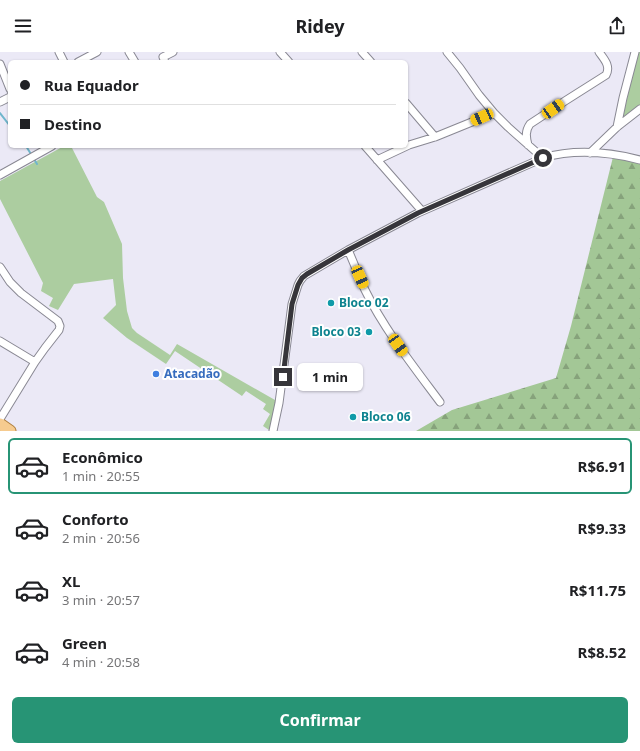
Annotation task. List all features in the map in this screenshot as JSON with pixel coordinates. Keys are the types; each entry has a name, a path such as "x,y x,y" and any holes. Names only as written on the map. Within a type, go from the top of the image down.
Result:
{"main road":[{"path":"0,424 10,431"}],"street":[{"path":"82,60 97,52"},
{"path":"164,60 163,57 173,52"},
{"path":"280,52 287,60"},
{"path":"362,52 369,60"},
{"path":"447,52 478,95 543,158"},
{"path":"528,145 526,134 527,128 530,124 606,76 608,72 606,61 599,52"},
{"path":"617,127 635,52"},
{"path":"0,64 8,84"},
{"path":"408,105 435,137"},
{"path":"590,153 617,127 640,109"},
{"path":"408,145 435,137 494,112"},
{"path":"0,175 48,148"},
{"path":"367,148 422,211"},
{"path":"378,160 403,148"},
{"path":"274,431 292,304 298,285 302,278 307,274 348,250 422,211 543,158 557,155 590,153 611,154 640,160"},
{"path":"348,250 365,290 380,316 440,402"},
{"path":"0,267 10,282 20,293 58,322 60,326 59,330 35,362 0,419"},
{"path":"0,341 35,362"}],"green space":[{"path":"638,52 640,52 640,106 623,116"},
{"path":"60,148 72,148 97,197 104,202 122,244 123,278 127,311 132,328 170,355 177,344 275,400 275,412 269,431 263,426 270,414 263,409 266,404 246,391 242,396 175,351 166,364 127,338 103,318 116,305 113,279 74,284 58,310 49,306 53,298 41,291 43,283 0,199 0,181"},
{"path":"613,157 640,164 640,431 416,431 452,410 556,378 571,326"}],"waterway":[{"path":"0,113 8,123"},
{"path":"27,148 37,164"}],"place":[{"name":"Bloco 02","path":"331,303"},
{"name":"Bloco 03","path":"369,332"},
{"name":"Atacadão","path":"156,374"},
{"name":"Bloco 06","path":"353,417"}],"route":[{"path":"283,377 292,304 294,294 302,278 348,250 418,213 543,158"}]}
